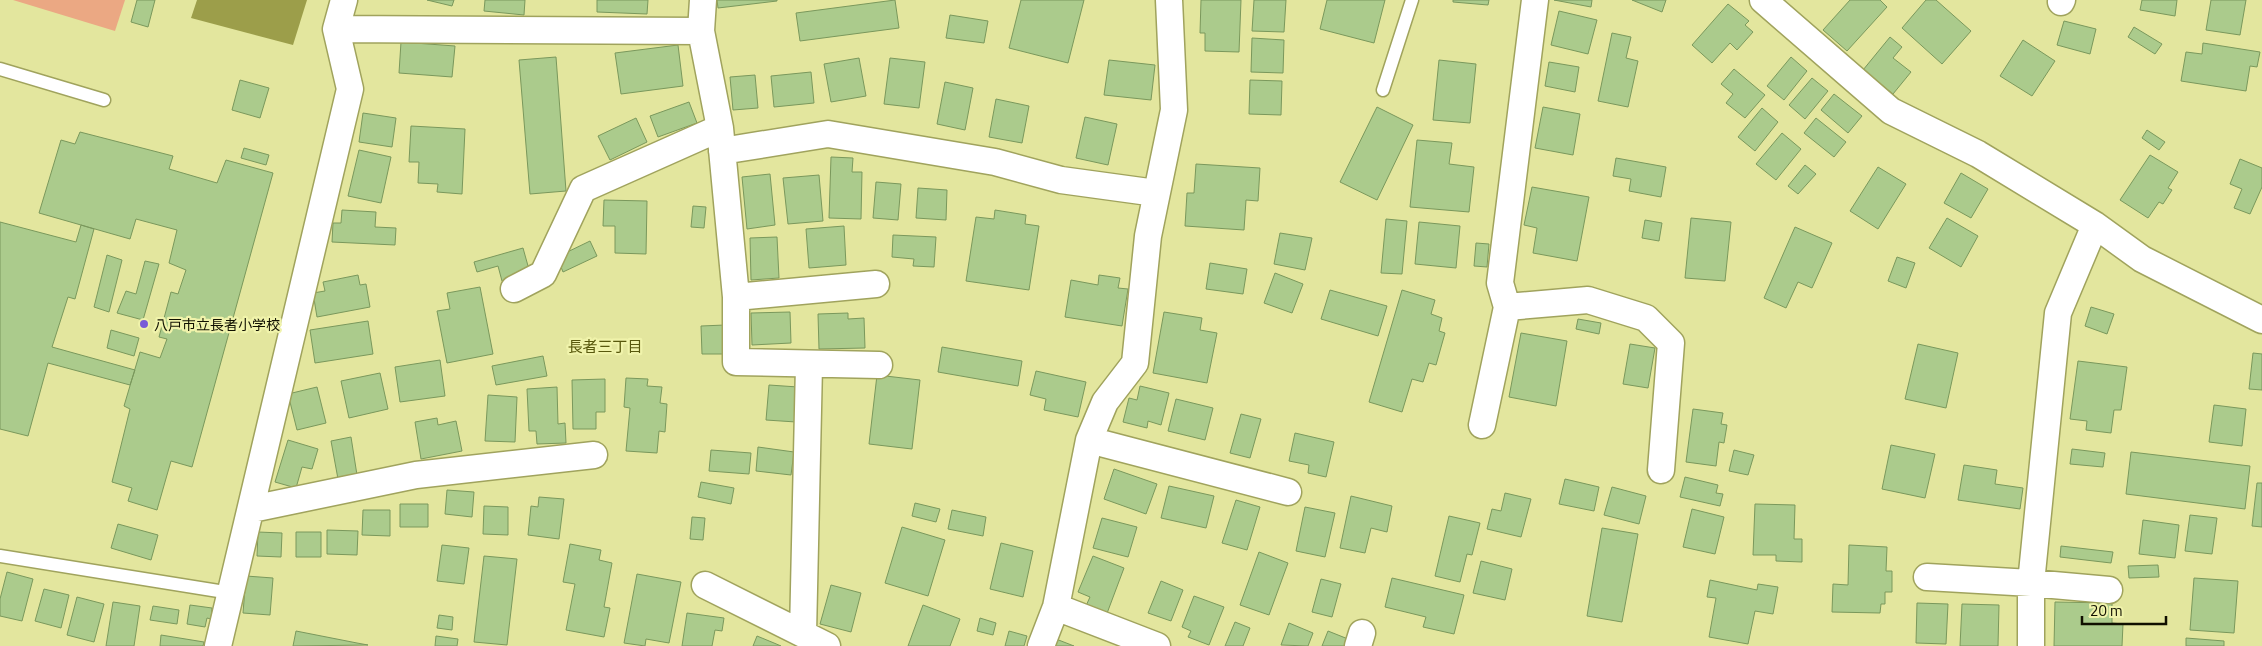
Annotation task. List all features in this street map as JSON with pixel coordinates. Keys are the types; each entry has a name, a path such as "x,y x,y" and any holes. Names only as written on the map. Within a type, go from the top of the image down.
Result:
{"street":[{"path":"218,646 350,89 336,29 344,0"},
{"path":"703,0 701,31 721,140 736,297 736,362 879,365"},
{"path":"1041,646 1056,607 1089,440 1105,402 1135,363 1148,236 1174,110 1169,0"},
{"path":"1482,425 1507,307 1500,283 1535,0"},
{"path":"1763,0 1891,111 1978,154 2096,225 2142,259 2262,320"},
{"path":"336,29 701,31"},
{"path":"514,289 543,274 583,189 721,140 828,134 995,162 1061,180 1156,193"},
{"path":"2031,646 2032,582 2058,313 2096,225"},
{"path":"736,297 876,284"},
{"path":"1507,307 1588,300 1646,318 1672,344 1661,470"},
{"path":"803,634 809,365"},
{"path":"1089,440 1288,492"},
{"path":"252,509 416,475 594,455"},
{"path":"1926,578 2032,582 2109,590"},
{"path":"705,585 827,646"},
{"path":"1056,607 1157,646"}],"lane":[{"path":"1383,90 1412,0"},
{"path":"0,69 104,100"},
{"path":"0,556 231,593"}],"shaded area":[{"path":"13,0 125,0 115,31"},
{"path":"197,0 307,0 293,45 191,18"}],"building":[{"path":"137,0 155,0 148,27 131,22"},
{"path":"427,0 454,0 452,6"},
{"path":"485,0 525,0 524,15 484,11"},
{"path":"597,0 648,0 647,14 597,12"},
{"path":"717,0 777,0 777,1 718,8"},
{"path":"895,0 899,28 800,41 796,13"},
{"path":"1021,0 1084,0 1068,63 1009,48"},
{"path":"1201,0 1241,0 1239,52 1205,51 1205,33 1200,33"},
{"path":"1254,0 1286,0 1284,32 1252,31"},
{"path":"1327,0 1385,0 1374,43 1320,29"},
{"path":"1453,0 1489,0 1488,5 1453,2"},
{"path":"1554,0 1592,0 1591,7"},
{"path":"1632,0 1666,0 1662,12"},
{"path":"1850,0 1880,0 1887,7 1847,51 1823,30"},
{"path":"1926,0 1936,0 1971,31 1942,64 1902,28"},
{"path":"2142,0 2177,0 2175,16 2140,10"},
{"path":"2211,0 2246,0 2240,35 2206,30"},
{"path":"1728,4 1749,21 1745,25 1753,32 1737,50 1730,43 1712,63 1692,45"},
{"path":"1559,11 1597,20 1588,54 1551,45"},
{"path":"950,15 988,21 984,43 946,38"},
{"path":"2064,21 2096,29 2090,54 2057,45"},
{"path":"2134,27 2162,44 2155,54 2128,37"},
{"path":"1612,33 1631,37 1626,58 1638,61 1628,107 1598,101"},
{"path":"1890,37 1902,47 1893,58 1911,72 1893,94 1863,70"},
{"path":"1252,38 1284,40 1283,73 1251,72"},
{"path":"2023,40 2055,61 2032,96 2000,76"},
{"path":"401,42 455,46 452,77 399,73"},
{"path":"2203,43 2260,52 2257,67 2250,66 2246,91 2181,81 2186,52 2202,54"},
{"path":"678,45 683,86 621,94 615,53"},
{"path":"556,57 566,191 530,194 519,60"},
{"path":"1791,57 1807,71 1784,100 1767,86"},
{"path":"859,58 866,96 831,102 824,64"},
{"path":"890,58 925,62 919,108 884,104"},
{"path":"1109,60 1155,65 1151,100 1104,95"},
{"path":"1439,60 1476,64 1470,123 1433,120"},
{"path":"1549,62 1579,67 1575,92 1545,86"},
{"path":"1734,69 1765,95 1745,118 1726,103 1733,94 1721,84"},
{"path":"811,72 814,103 774,107 771,76"},
{"path":"755,75 758,108 733,110 730,77"},
{"path":"1812,78 1828,91 1805,119 1789,105"},
{"path":"240,80 269,88 260,118 232,110"},
{"path":"1250,80 1282,81 1281,115 1249,114"},
{"path":"945,82 973,88 965,130 937,124"},
{"path":"1834,94 1862,116 1848,133 1821,110"},
{"path":"996,99 1029,106 1022,143 989,137"},
{"path":"689,102 697,123 658,137 650,116"},
{"path":"1377,107 1413,125 1377,200 1340,182"},
{"path":"1543,107 1580,114 1573,155 1535,148"},
{"path":"1762,108 1778,122 1755,151 1738,137"},
{"path":"363,113 396,118 392,147 359,142"},
{"path":"1085,117 1117,124 1108,165 1076,158"},
{"path":"636,118 647,142 610,160 598,136"},
{"path":"1816,118 1846,142 1834,157 1804,133"},
{"path":"411,126 465,129 462,194 437,192 438,184 418,183 419,162 409,162"},
{"path":"2147,130 2165,142 2159,150 2142,138"},
{"path":"80,132 173,156 169,169 217,183 226,160 273,173 192,467 171,461 157,510 128,501 132,488 112,482 130,409 124,406 140,352 160,358 167,339 159,337 171,292 178,294 186,270 169,263 177,230 136,219 130,239 39,213 61,140 75,144"},
{"path":"1782,133 1801,149 1776,180 1756,164"},
{"path":"1417,140 1452,143 1449,164 1474,167 1469,212 1410,207"},
{"path":"244,148 269,155 266,165 241,158"},
{"path":"359,150 391,157 381,203 348,196"},
{"path":"2150,155 2178,172 2168,188 2172,190 2163,204 2159,202 2148,218 2120,200"},
{"path":"831,157 853,158 852,172 862,172 861,219 829,218"},
{"path":"1616,158 1666,167 1661,197 1629,191 1631,179 1613,176"},
{"path":"2240,159 2262,168 2262,187 2250,214 2234,208 2242,189 2230,184"},
{"path":"1196,164 1260,168 1258,201 1246,200 1244,230 1185,226 1187,193 1194,193"},
{"path":"1805,165 1816,174 1798,194 1788,186"},
{"path":"1878,167 1906,184 1878,229 1850,211"},
{"path":"1961,173 1988,189 1971,218 1944,203"},
{"path":"770,174 775,225 747,229 742,177"},
{"path":"819,175 823,221 788,224 783,178"},
{"path":"876,182 901,184 898,220 873,218"},
{"path":"1532,187 1589,197 1577,261 1533,253 1537,228 1524,225"},
{"path":"918,188 947,190 946,220 916,218"},
{"path":"604,200 647,201 646,254 615,253 615,226 603,226"},
{"path":"693,206 706,207 704,228 691,227"},
{"path":"342,210 376,212 375,227 396,228 395,245 332,242 333,223 341,223"},
{"path":"995,210 1026,215 1025,224 1039,226 1029,290 966,281 976,217 994,219"},
{"path":"1691,218 1731,222 1725,281 1685,278"},
{"path":"1947,218 1978,236 1961,267 1929,248"},
{"path":"1386,219 1407,221 1402,274 1381,273"},
{"path":"1645,220 1662,223 1659,241 1642,238"},
{"path":"0,222 76,242 81,225 94,229 75,299 68,297 52,347 135,370 130,385 48,363 28,436 0,429"},
{"path":"1419,222 1460,226 1456,268 1415,264"},
{"path":"844,226 846,265 809,268 806,229"},
{"path":"1795,227 1832,243 1812,288 1798,282 1786,308 1764,298"},
{"path":"1280,233 1312,238 1305,270 1274,264"},
{"path":"893,235 936,237 934,267 913,266 914,259 892,257"},
{"path":"777,237 779,278 751,280 750,238"},
{"path":"590,241 597,256 563,272 557,257"},
{"path":"1476,243 1489,244 1487,267 1474,266"},
{"path":"523,248 530,273 502,281 498,266 477,272 474,262"},
{"path":"107,255 122,260 109,312 94,307"},
{"path":"1897,257 1915,263 1906,288 1888,281"},
{"path":"145,261 159,264 143,320 117,313 126,291 136,294"},
{"path":"1210,263 1247,269 1243,294 1206,289"},
{"path":"1275,273 1303,284 1292,313 1264,303"},
{"path":"358,275 360,285 366,284 370,307 317,317 313,293 325,291 323,282"},
{"path":"1099,275 1120,278 1118,288 1128,289 1122,326 1065,317 1071,280 1098,285"},
{"path":"480,287 493,354 447,363 437,311 450,309 447,293"},
{"path":"1330,290 1387,306 1378,336 1321,319"},
{"path":"1402,290 1435,300 1431,314 1442,318 1439,331 1445,333 1436,365 1429,363 1423,382 1412,379 1402,412 1369,402"},
{"path":"2091,307 2114,314 2107,334 2085,326"},
{"path":"790,312 791,343 752,345 751,313"},
{"path":"1164,312 1202,318 1200,330 1217,333 1207,383 1153,373"},
{"path":"848,313 848,319 864,318 865,348 819,349 818,314"},
{"path":"1578,319 1601,323 1599,334 1576,329"},
{"path":"368,321 373,354 315,363 310,330"},
{"path":"725,325 726,354 702,354 701,326"},
{"path":"111,330 139,338 134,356 107,348"},
{"path":"1521,333 1567,341 1556,406 1509,397"},
{"path":"1630,344 1655,348 1648,388 1623,384"},
{"path":"1918,344 1958,353 1946,408 1905,399"},
{"path":"942,347 1022,361 1018,386 938,372"},
{"path":"2253,353 2262,354 2262,390 2249,389"},
{"path":"543,356 547,376 496,385 492,366"},
{"path":"440,360 445,396 400,402 395,367"},
{"path":"2078,361 2127,367 2121,410 2114,410 2111,433 2086,430 2087,421 2070,419"},
{"path":"1036,371 1086,382 1078,417 1044,410 1046,399 1030,395"},
{"path":"380,373 388,409 349,418 341,381"},
{"path":"877,375 920,380 912,449 869,444"},
{"path":"626,378 648,379 647,386 662,387 660,403 667,404 665,432 659,431 657,453 626,451 630,408 624,407"},
{"path":"605,379 605,412 596,412 596,429 573,429 572,380"},
{"path":"769,385 798,387 796,422 766,420"},
{"path":"1140,386 1169,393 1161,425 1148,421 1147,428 1123,422 1129,398 1137,400"},
{"path":"317,387 326,423 297,430 288,394"},
{"path":"557,387 558,424 565,423 566,443 537,444 536,431 529,431 527,389"},
{"path":"488,395 517,397 515,442 485,441"},
{"path":"1176,399 1213,408 1205,440 1168,431"},
{"path":"2214,405 2246,409 2242,446 2209,442"},
{"path":"1693,409 1723,413 1721,424 1727,425 1724,443 1719,442 1716,466 1686,462"},
{"path":"1241,414 1261,419 1250,458 1230,453"},
{"path":"437,418 438,425 456,421 462,451 421,459 415,422"},
{"path":"1295,433 1334,442 1326,477 1308,473 1309,465 1289,461"},
{"path":"351,437 357,475 338,479 331,441"},
{"path":"288,440 318,449 312,469 302,467 296,488 275,482"},
{"path":"1891,445 1935,454 1925,498 1882,489"},
{"path":"758,447 794,452 791,475 756,471"},
{"path":"2072,449 2105,453 2103,467 2070,464"},
{"path":"711,450 751,453 749,474 709,471"},
{"path":"1734,450 1754,455 1748,475 1729,471"},
{"path":"2131,452 2250,466 2245,509 2126,494"},
{"path":"1964,465 1997,470 1995,484 2023,488 2020,509 1958,500"},
{"path":"1114,469 1157,484 1146,514 1104,499"},
{"path":"1685,477 1718,485 1716,493 1723,494 1720,506 1680,497"},
{"path":"1565,479 1599,487 1594,511 1559,504"},
{"path":"701,482 734,488 731,504 698,497"},
{"path":"2257,483 2262,483 2262,527 2252,526"},
{"path":"1169,486 1214,496 1206,528 1161,518"},
{"path":"1612,487 1646,496 1639,524 1604,515"},
{"path":"447,490 474,492 472,517 445,514"},
{"path":"1505,493 1531,499 1521,537 1487,529 1492,509 1501,511"},
{"path":"1351,496 1392,506 1387,532 1371,528 1365,553 1340,548"},
{"path":"539,497 564,499 559,539 528,535 531,506 538,507"},
{"path":"1236,500 1260,507 1247,550 1222,543"},
{"path":"915,503 940,509 936,522 912,516"},
{"path":"400,504 428,504 428,527 400,527"},
{"path":"1755,504 1795,505 1794,539 1802,539 1802,562 1776,561 1776,555 1753,555"},
{"path":"484,506 508,507 508,535 483,534"},
{"path":"1305,507 1335,513 1325,557 1296,551"},
{"path":"1692,509 1724,517 1715,554 1683,547"},
{"path":"363,510 390,510 390,536 362,535"},
{"path":"952,510 986,517 983,536 948,529"},
{"path":"2190,515 2217,518 2212,554 2185,551"},
{"path":"1449,516 1480,523 1472,555 1467,554 1460,582 1435,576"},
{"path":"692,517 705,518 703,540 690,539"},
{"path":"1102,518 1137,527 1128,557 1093,548"},
{"path":"2143,520 2179,525 2175,558 2139,554"},
{"path":"118,524 158,535 151,560 111,548"},
{"path":"902,527 945,540 928,596 885,583"},
{"path":"1602,528 1638,534 1622,622 1587,616"},
{"path":"327,530 358,531 357,555 327,554"},
{"path":"258,532 282,533 281,557 257,556"},
{"path":"296,532 321,532 321,557 296,557"},
{"path":"1001,543 1033,551 1023,597 990,589"},
{"path":"570,544 601,550 599,560 612,563 604,607 610,608 604,637 566,630 575,584 563,582"},
{"path":"442,545 469,548 464,584 437,581"},
{"path":"1849,545 1887,547 1886,571 1892,571 1892,592 1885,592 1885,604 1881,604 1880,613 1832,612 1833,584 1848,585"},
{"path":"2061,546 2113,552 2111,563 2060,557"},
{"path":"1259,552 1288,563 1269,615 1240,605"},
{"path":"484,556 517,559 507,645 474,642"},
{"path":"1093,556 1124,568 1106,616 1085,608 1090,597 1078,592"},
{"path":"1481,561 1512,569 1505,600 1473,593"},
{"path":"2158,565 2159,577 2129,578 2128,566"},
{"path":"7,572 33,579 22,621 0,616 0,599"},
{"path":"637,574 681,582 669,643 646,639 645,646 624,643"},
{"path":"246,576 273,578 270,615 243,613"},
{"path":"1392,578 1464,595 1454,634 1423,627 1426,617 1385,607"},
{"path":"2194,578 2238,581 2234,633 2190,630"},
{"path":"1321,579 1341,584 1332,617 1312,612"},
{"path":"1710,580 1757,590 1758,584 1778,587 1773,614 1755,611 1748,644 1709,637 1716,598 1707,597"},
{"path":"1161,581 1183,590 1171,621 1148,613"},
{"path":"831,585 861,593 851,632 820,624"},
{"path":"44,589 69,595 61,628 35,621"},
{"path":"1194,596 1224,607 1209,645 1188,637 1191,631 1182,627"},
{"path":"77,597 104,604 94,642 67,635"},
{"path":"113,602 140,606 134,646 106,646"},
{"path":"2055,602 2112,603 2112,623 2123,624 2122,646 2054,646"},
{"path":"1917,603 1948,604 1946,644 1916,643"},
{"path":"1962,604 1999,605 1998,646 1960,646"},
{"path":"190,605 212,608 211,619 207,618 205,627 187,624"},
{"path":"923,605 960,619 950,646 908,646"},
{"path":"153,606 179,610 177,624 150,620"},
{"path":"687,613 724,618 722,631 715,630 712,646 682,646"},
{"path":"439,615 453,617 452,630 437,628"},
{"path":"980,618 996,623 993,635 977,631"},
{"path":"1235,622 1250,628 1243,646 1225,646"},
{"path":"1289,623 1313,633 1308,646 1281,645"},
{"path":"296,631 357,643 368,645 293,646"},
{"path":"1009,631 1027,636 1024,646 1005,646"},
{"path":"1328,631 1348,639 1345,646 1322,646"},
{"path":"161,635 204,642 203,646 160,646"},
{"path":"436,636 458,639 457,646 435,646"},
{"path":"757,636 774,643 781,646 753,646"},
{"path":"2186,638 2224,641 2224,646 2186,646"},
{"path":"1056,639 1074,646 1054,646"}],"place":[{"name":"八戸市立長者小学校","path":"144,324"}],"district":[{"name":"長者三丁目","path":"605,346"}]}
